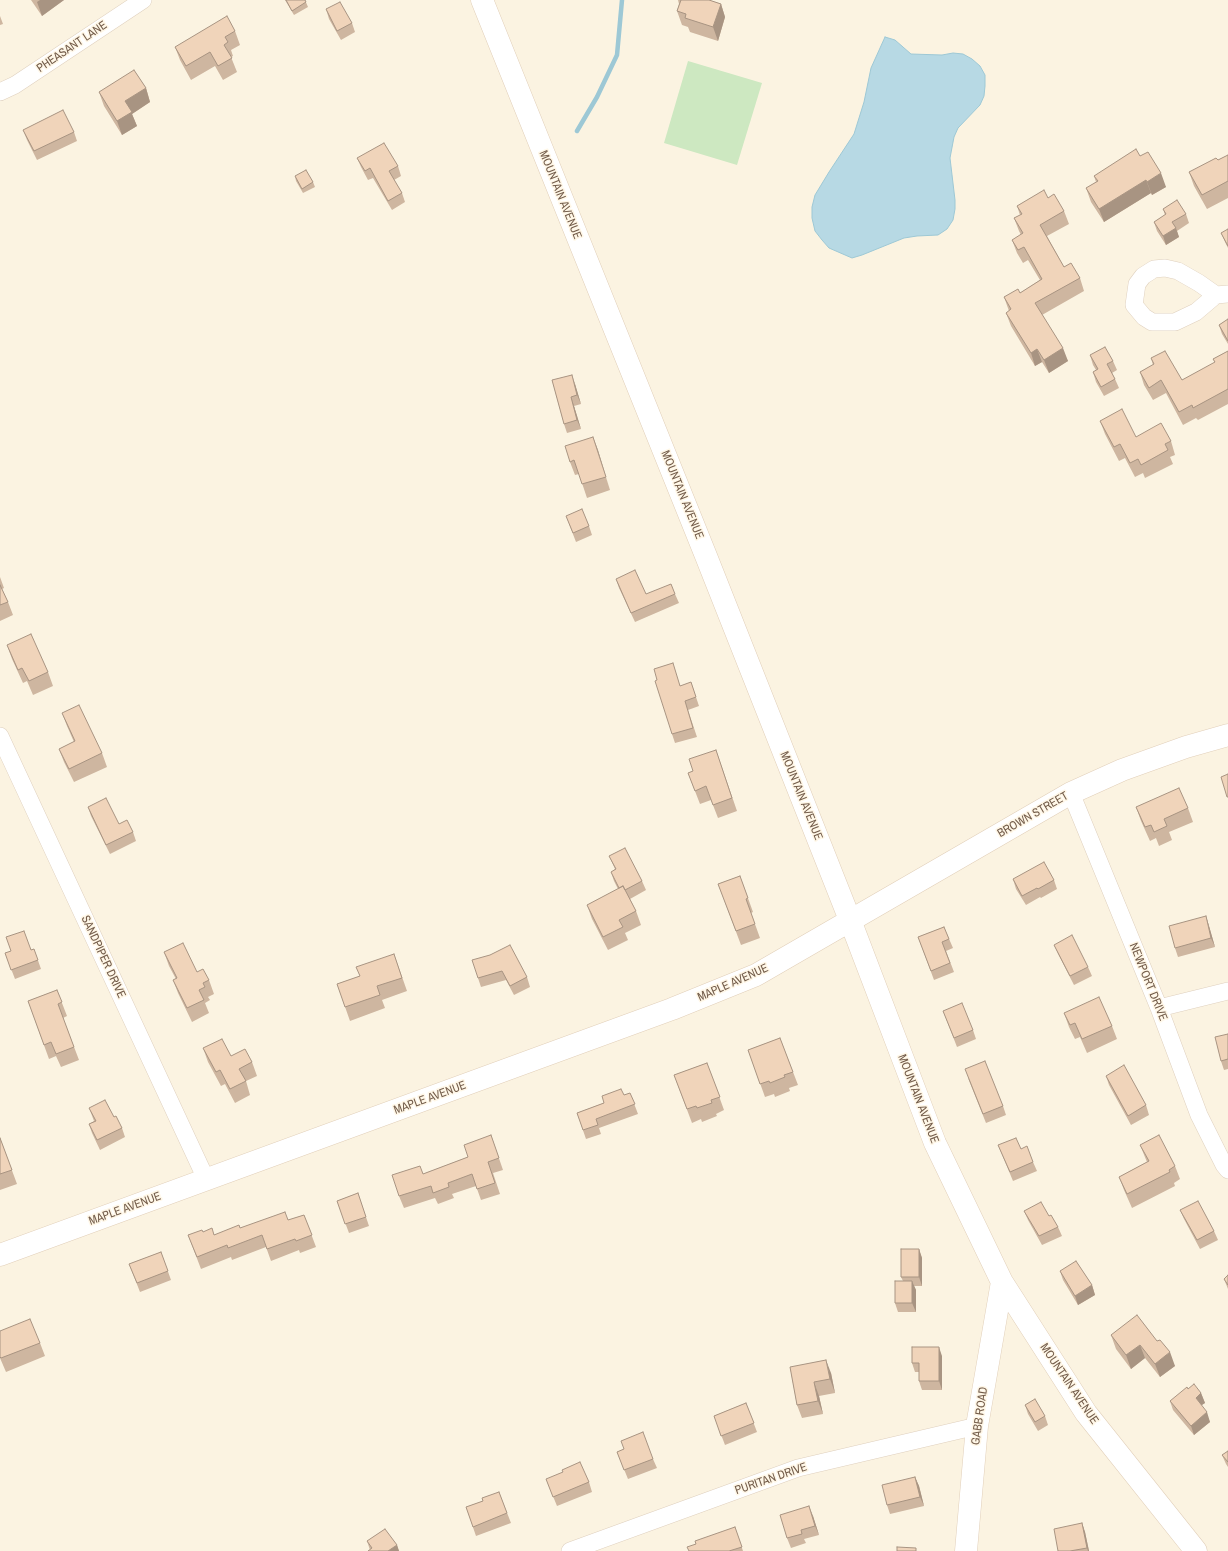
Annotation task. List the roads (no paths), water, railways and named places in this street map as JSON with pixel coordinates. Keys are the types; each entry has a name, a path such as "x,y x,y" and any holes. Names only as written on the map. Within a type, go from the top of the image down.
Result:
{"main road":[{"name":"MOUNTAIN AVENUE","path":"482,0 703,549 850,920 935,1143 1002,1282 1086,1413 1196,1551"},
{"name":"BROWN STREET","path":"850,920 1071,793 1122,770 1186,747 1228,735"},
{"name":"MAPLE AVENUE","path":"0,1255 708,994 756,975 850,920"},
{"name":"GABB ROAD","path":"966,1551 978,1426 1002,1282"}],"street":[{"name":"PHEASANT LANE","path":"0,92 15,85 143,0"},
{"name":"SANDPIPER DRIVE","path":"0,736 206,1179"},
{"name":"NEWPORT DRIVE","path":"1071,793 1159,1008 1199,1115 1224,1165 1228,1170"},
{"path":"1159,1008 1228,991"},
{"name":"PURITAN DRIVE","path":"570,1551 798,1468 978,1426"}],"water":[{"path":"885,37 895,40 911,54 942,55 953,53 963,54 972,59 980,66 985,75 984,96 980,105 958,128 954,137 950,158 955,209 953,220 947,229 938,235 904,238 852,258 829,248 822,240 815,231 812,218 812,207 815,195 854,134 864,102 871,68"}],"waterway":[{"path":"577,131 597,97 617,55 622,0"}]}
